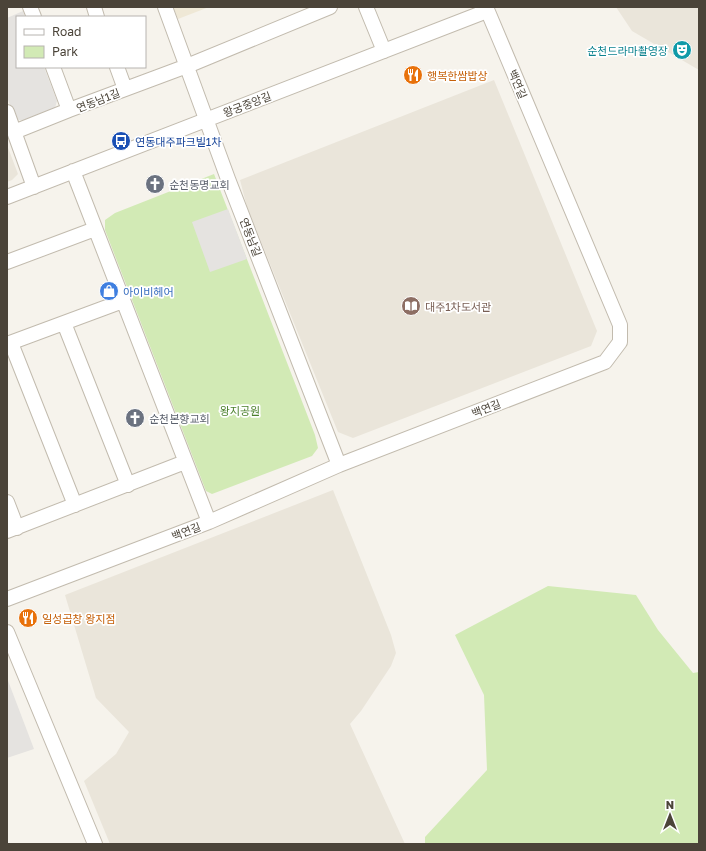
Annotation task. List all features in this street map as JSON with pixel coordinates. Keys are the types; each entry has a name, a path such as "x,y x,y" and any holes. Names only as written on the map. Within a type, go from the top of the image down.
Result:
{"street":[{"name":"연동남길","path":"165,7 228,179 339,465"},
{"name":"연동남1길","path":"53,68 69,110 187,66 330,7"},
{"path":"366,7 384,51"},
{"name":"왕궁중앙길","path":"7,197 384,51 486,9"},
{"name":"백연길","path":"7,599 209,522 339,465 605,362 620,342 620,325 486,9"},
{"name":"연동남1길","path":"117,68 125,89"},
{"path":"14,132 69,110"},
{"path":"7,112 34,187"},
{"path":"74,172 209,522"},
{"path":"7,262 95,229"},
{"path":"75,505 9,343 123,301"},
{"path":"64,323 128,484"},
{"path":"7,502 12,529 185,462"},
{"path":"7,632 95,844"}],"shaded area":[{"path":"173,7 209,7 178,19"},
{"name":"순천드라마촬영장","path":"616,7 699,7 699,70 632,31"},
{"path":"23,11 25,16 16,16 16,68 44,68 57,101 54,111 25,121 15,119 7,97 7,18"},
{"path":"494,80 597,331 591,346 353,438 338,432 247,207 240,180"},
{"path":"7,145 18,174 12,180 7,182"},
{"path":"228,209 247,259 210,272 192,222"},
{"path":"333,490 391,635 396,653 391,666 361,711 350,724 405,844 110,844 84,781 116,754 129,732 96,698 65,595"},
{"path":"7,678 34,749 7,758"}],"green space":[{"name":"왕지공원","path":"214,174 315,435 318,448 312,456 212,494 206,491 105,230 105,220 115,213"},
{"path":"548,586 636,595 658,630 693,673 699,672 699,844 425,844 425,837 487,770 484,695 455,635"}],"place":[{"name":"순천드라마촬영장","path":"682,50"},
{"name":"행복한쌈밥상","path":"413,75"},
{"name":"연동대주파크빌1차","path":"121,141"},
{"name":"순천동명교회","path":"155,184"},
{"name":"아이비헤어","path":"109,291"},
{"name":"대주1차도서관","path":"411,306"},
{"name":"순천본향교회","path":"135,418"},
{"name":"일성곱창 왕지점","path":"28,618"}]}
